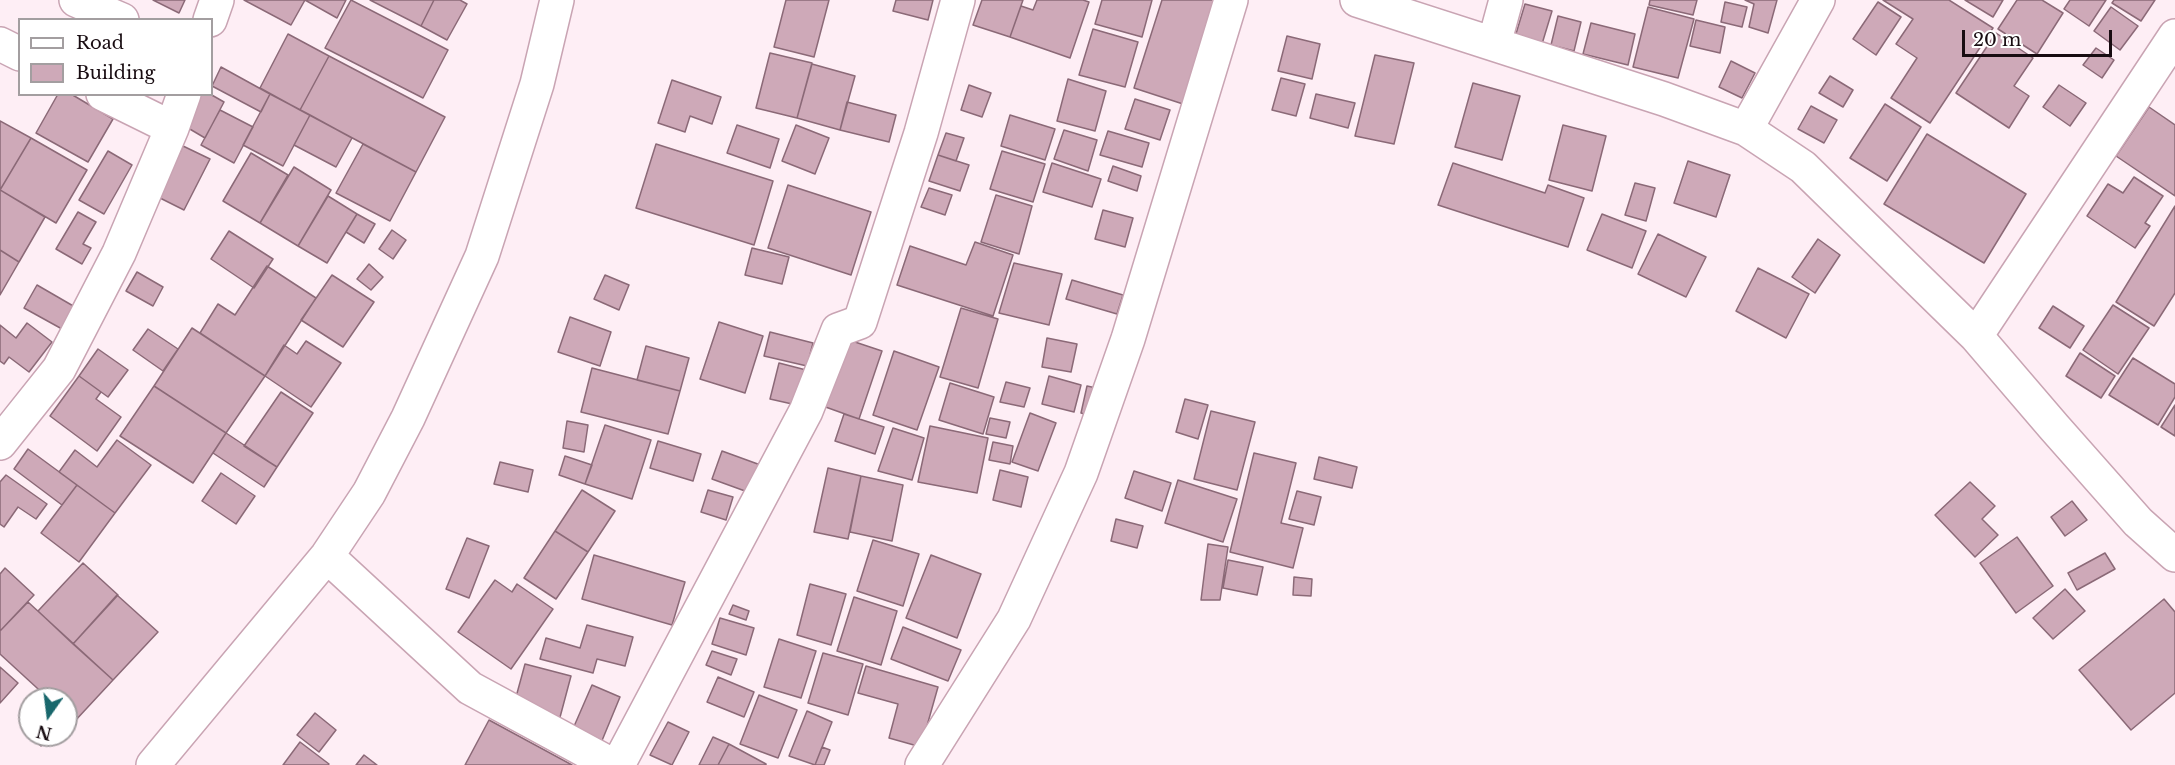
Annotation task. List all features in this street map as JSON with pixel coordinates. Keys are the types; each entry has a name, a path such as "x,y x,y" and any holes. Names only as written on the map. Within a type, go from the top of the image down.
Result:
{"street":[{"path":"76,0 117,18"},
{"path":"211,18 217,0"},
{"path":"153,765 327,556 369,493 408,418 482,256 537,84 557,0"},
{"path":"618,765 806,411 838,330 860,322 921,133 958,0"},
{"path":"922,765 1014,619 1081,473 1128,339 1231,0"},
{"path":"1357,0 1664,99 1746,129 1803,167 1976,336 2138,522 2175,555"},
{"path":"1494,44 1506,0"},
{"path":"1746,129 1818,0"},
{"path":"1976,336 2175,36"},
{"path":"0,44 18,53"},
{"path":"107,96 172,129"},
{"path":"0,443 59,369 119,253 172,129 183,96"},
{"path":"327,556 470,688 612,765"}],"building":[{"path":"153,0 185,0 179,13"},
{"path":"244,0 305,0 291,25"},
{"path":"305,0 346,0 337,18"},
{"path":"351,0 448,50 423,98 325,48"},
{"path":"370,0 434,0 421,26"},
{"path":"434,0 460,0 467,4 447,40 421,26"},
{"path":"786,0 829,0 814,57 774,47"},
{"path":"896,0 933,0 928,20 893,11"},
{"path":"982,0 1023,0 1010,37 973,25"},
{"path":"1037,0 1089,2 1070,58 1010,37 1021,6 1033,10"},
{"path":"1102,0 1152,0 1142,37 1095,24"},
{"path":"1162,0 1216,0 1183,104 1134,88"},
{"path":"1650,0 1697,0 1693,15 1649,5"},
{"path":"1745,0 1777,0 1768,33 1749,27 1754,4"},
{"path":"1883,0 1949,0 1993,28 1930,123 1891,98 1917,58 1896,44 1913,19"},
{"path":"1965,0 2003,0 1993,17"},
{"path":"2017,0 2042,0 2063,13 2037,54 1998,29"},
{"path":"2070,0 2106,0 2089,26 2064,9"},
{"path":"2114,0 2155,0 2141,21 2112,3"},
{"path":"1725,2 1747,7 1742,27 1721,22"},
{"path":"1878,2 1901,17 1876,55 1853,39"},
{"path":"1525,4 1552,11 1542,44 1515,37"},
{"path":"1648,7 1694,19 1678,78 1633,67"},
{"path":"2111,7 2138,26 2120,50 2094,31"},
{"path":"1558,16 1581,22 1574,51 1551,45"},
{"path":"1696,20 1725,27 1720,53 1690,46"},
{"path":"1591,23 1635,34 1628,65 1583,54"},
{"path":"1093,29 1138,42 1125,87 1079,75"},
{"path":"1996,33 2033,58 2014,86 2029,96 2009,128 1956,93"},
{"path":"288,34 329,56 300,110 260,88"},
{"path":"1287,36 1320,44 1312,79 1278,71"},
{"path":"2096,48 2114,60 2102,78 2083,65"},
{"path":"770,53 812,63 797,118 756,108"},
{"path":"1375,55 1414,63 1394,144 1355,136"},
{"path":"329,56 445,117 416,172 300,110"},
{"path":"1731,61 1755,73 1742,98 1719,87"},
{"path":"812,64 855,76 840,130 797,118"},
{"path":"221,67 270,94 261,112 213,87"},
{"path":"1830,76 1853,90 1843,107 1819,93"},
{"path":"1281,78 1305,84 1296,116 1272,110"},
{"path":"1068,79 1106,91 1095,131 1057,121"},
{"path":"672,80 721,97 712,124 690,116 685,132 658,123"},
{"path":"1473,83 1520,96 1502,160 1455,147"},
{"path":"969,85 991,93 982,117 961,110"},
{"path":"2059,85 2086,103 2070,126 2043,107"},
{"path":"270,94 310,115 283,166 243,145"},
{"path":"1316,94 1355,103 1348,128 1310,118"},
{"path":"57,96 74,96 113,119 88,162 36,133"},
{"path":"198,96 213,96 224,102 205,138 183,125"},
{"path":"1135,99 1170,110 1160,140 1125,129"},
{"path":"847,102 896,115 889,142 840,130"},
{"path":"1885,104 1921,127 1887,181 1850,158"},
{"path":"1811,106 1837,120 1824,143 1798,129"},
{"path":"2149,107 2175,125 2175,196 2116,156"},
{"path":"220,110 253,127 234,163 201,145"},
{"path":"310,115 352,138 336,167 294,145"},
{"path":"1010,115 1055,129 1045,160 1001,146"},
{"path":"0,121 31,138 0,190"},
{"path":"737,125 779,139 770,168 727,153"},
{"path":"796,125 829,138 815,174 782,161"},
{"path":"1563,125 1606,136 1592,191 1549,180"},
{"path":"1064,130 1097,140 1088,171 1054,159"},
{"path":"1108,131 1149,143 1142,167 1100,155"},
{"path":"946,133 964,138 956,161 938,155"},
{"path":"1927,134 2026,194 1984,263 1884,204"},
{"path":"31,138 87,170 56,223 0,190"},
{"path":"363,144 416,172 390,221 336,193"},
{"path":"656,144 773,181 754,245 636,208"},
{"path":"183,146 210,159 184,210 158,197"},
{"path":"108,151 132,165 104,214 79,200"},
{"path":"1002,151 1045,164 1033,202 990,189"},
{"path":"251,153 288,175 260,223 223,201"},
{"path":"938,155 969,165 960,191 929,181"},
{"path":"1688,161 1730,175 1716,217 1674,203"},
{"path":"1052,163 1101,179 1092,207 1043,192"},
{"path":"1453,163 1545,193 1548,185 1584,198 1568,247 1438,205"},
{"path":"1113,166 1141,176 1137,191 1108,181"},
{"path":"294,167 331,190 298,246 260,223"},
{"path":"2134,177 2163,196 2145,223 2150,226 2135,248 2087,216 2108,184 2123,193"},
{"path":"1635,183 1655,188 1646,221 1625,215"},
{"path":"788,185 871,212 851,275 768,248"},
{"path":"929,188 952,195 945,215 921,207"},
{"path":"0,190 45,217 19,262 0,250"},
{"path":"996,195 1032,206 1019,254 981,242"},
{"path":"328,196 357,214 327,263 298,246"},
{"path":"2175,206 2175,293 2154,326 2116,302"},
{"path":"1103,210 1133,218 1125,247 1095,239"},
{"path":"78,212 96,222 83,244 91,248 82,264 56,249"},
{"path":"357,214 375,224 364,243 346,232"},
{"path":"1602,214 1646,231 1632,268 1587,250"},
{"path":"392,230 406,240 393,259 379,249"},
{"path":"229,231 273,259 254,288 211,259"},
{"path":"1658,234 1706,257 1686,297 1638,274"},
{"path":"1818,239 1840,255 1815,293 1792,277"},
{"path":"975,242 1013,255 993,316 897,285 910,246 966,265"},
{"path":"752,248 789,257 782,284 745,275"},
{"path":"0,250 19,262 0,295"},
{"path":"1014,263 1062,274 1049,325 999,313"},
{"path":"369,264 383,277 371,290 357,279"},
{"path":"267,266 316,298 265,376 200,333 218,304 235,315"},
{"path":"1758,268 1809,294 1786,338 1736,311"},
{"path":"137,272 163,287 153,306 126,291"},
{"path":"332,275 374,302 343,347 301,320"},
{"path":"605,275 629,285 619,310 594,299"},
{"path":"1072,280 1123,295 1117,314 1066,299"},
{"path":"37,285 75,307 62,329 24,308"},
{"path":"2113,305 2149,328 2118,374 2083,350"},
{"path":"2053,306 2084,326 2070,348 2039,328"},
{"path":"961,308 998,319 978,388 940,377"},
{"path":"570,317 611,332 600,366 558,352"},
{"path":"719,322 763,336 745,393 700,379"},
{"path":"27,323 52,342 29,372 9,357 4,364 0,361 0,325 16,338"},
{"path":"192,328 265,376 226,433 154,386"},
{"path":"148,329 178,349 163,371 133,350"},
{"path":"770,332 813,343 807,366 764,356"},
{"path":"843,338 882,351 859,419 820,405"},
{"path":"1047,338 1077,344 1071,372 1042,367"},
{"path":"306,341 341,363 311,407 265,376 284,345 297,354"},
{"path":"646,346 689,358 680,391 637,380"},
{"path":"98,349 128,370 108,397 79,376"},
{"path":"894,351 939,367 917,430 873,415"},
{"path":"2080,353 2115,376 2101,398 2066,376"},
{"path":"2133,358 2175,384 2175,397 2158,425 2109,395"},
{"path":"779,363 810,371 801,406 770,399"},
{"path":"592,368 680,391 668,434 581,412"},
{"path":"79,376 101,392 96,399 121,417 97,451 50,416"},
{"path":"1049,376 1081,385 1074,412 1042,404"},
{"path":"1006,382 1030,388 1024,407 1000,402"},
{"path":"950,383 994,397 983,434 939,420"},
{"path":"154,386 226,433 193,483 120,436"},
{"path":"1087,386 1101,389 1095,417 1081,413"},
{"path":"281,392 313,413 277,467 244,446"},
{"path":"1185,399 1208,405 1198,439 1176,432"},
{"path":"2175,405 2175,436 2161,427"},
{"path":"1211,411 1255,422 1237,490 1194,479"},
{"path":"1030,413 1056,423 1038,471 1012,462"},
{"path":"844,414 884,427 875,454 835,441"},
{"path":"990,418 1010,422 1006,438 986,434"},
{"path":"567,421 588,425 584,452 563,448"},
{"path":"605,425 651,440 632,499 585,484"},
{"path":"930,426 988,438 977,493 918,482"},
{"path":"893,428 924,438 912,480 878,471"},
{"path":"226,433 277,467 264,487 213,453"},
{"path":"117,440 151,465 115,513 59,472 75,450 97,467"},
{"path":"658,441 701,454 693,481 650,468"},
{"path":"993,442 1013,446 1010,464 989,460"},
{"path":"28,449 77,485 62,505 14,469"},
{"path":"722,451 766,467 756,495 712,479"},
{"path":"1254,453 1296,463 1281,523 1303,528 1293,568 1230,552"},
{"path":"565,456 592,465 585,484 559,475"},
{"path":"1319,457 1357,467 1352,488 1314,479"},
{"path":"500,462 533,470 528,492 494,484"},
{"path":"828,468 861,476 848,539 814,532"},
{"path":"1000,470 1028,477 1021,507 993,500"},
{"path":"1134,471 1171,483 1162,511 1125,498"},
{"path":"221,473 255,496 236,524 202,501"},
{"path":"6,475 47,504 36,519 18,507 4,527 0,524 0,482"},
{"path":"861,476 903,485 892,541 850,532"},
{"path":"1178,480 1237,499 1223,542 1165,523"},
{"path":"1970,482 1995,506 1982,519 1998,535 1975,557 1935,515"},
{"path":"77,485 115,513 79,562 41,533"},
{"path":"582,490 615,511 588,552 555,531"},
{"path":"708,490 733,497 726,520 701,512"},
{"path":"1297,491 1321,497 1314,525 1289,519"},
{"path":"2072,501 2087,520 2065,536 2051,517"},
{"path":"1116,519 1143,526 1137,548 1111,541"},
{"path":"555,531 588,552 556,599 524,578"},
{"path":"2017,537 2053,586 2016,613 1980,563"},
{"path":"467,538 489,546 469,598 446,589"},
{"path":"873,540 919,554 903,606 857,591"},
{"path":"1208,544 1228,547 1220,600 1201,600"},
{"path":"2105,553 2115,569 2077,590 2068,573"},
{"path":"594,555 685,582 672,625 582,599"},
{"path":"931,555 981,574 957,638 906,618"},
{"path":"1228,560 1263,567 1257,595 1223,588"},
{"path":"83,563 118,595 73,644 38,611"},
{"path":"5,568 34,595 0,631 0,574"},
{"path":"1294,577 1312,579 1311,596 1293,595"},
{"path":"495,580 512,592 517,584 553,609 511,669 458,632"},
{"path":"810,584 846,594 831,645 797,635"},
{"path":"2065,589 2085,611 2053,639 2033,618"},
{"path":"117,595 158,632 113,680 73,644"},
{"path":"854,597 897,611 881,665 837,651"},
{"path":"2164,599 2175,612 2175,693 2131,730 2079,670"},
{"path":"28,602 113,680 78,718 78,687 36,687 0,654 0,631"},
{"path":"733,605 749,611 746,620 729,614"},
{"path":"720,618 754,628 746,655 712,644"},
{"path":"587,625 633,637 625,666 597,659 593,673 540,659 546,638 580,648"},
{"path":"903,627 961,650 948,681 891,659"},
{"path":"779,639 816,651 801,698 764,687"},
{"path":"712,651 737,659 731,675 706,665"},
{"path":"823,653 863,664 848,715 808,703"},
{"path":"525,664 571,676 559,721 513,708"},
{"path":"866,666 938,687 921,747 889,738 898,704 858,693"},
{"path":"0,667 18,683 0,703"},
{"path":"718,677 754,692 744,717 707,702"},
{"path":"592,685 620,697 601,743 572,731"},
{"path":"759,695 797,710 778,758 740,744"},
{"path":"807,711 832,722 815,765 789,756"},
{"path":"315,713 336,730 319,752 297,735"},
{"path":"489,720 572,765 465,765"},
{"path":"668,722 689,732 672,765 650,755"},
{"path":"713,737 729,744 718,765 699,765"},
{"path":"300,742 329,764 283,765"},
{"path":"729,744 766,764 766,765 718,765"},
{"path":"822,747 830,750 824,765 815,765"},
{"path":"364,755 377,765 356,765"}]}
